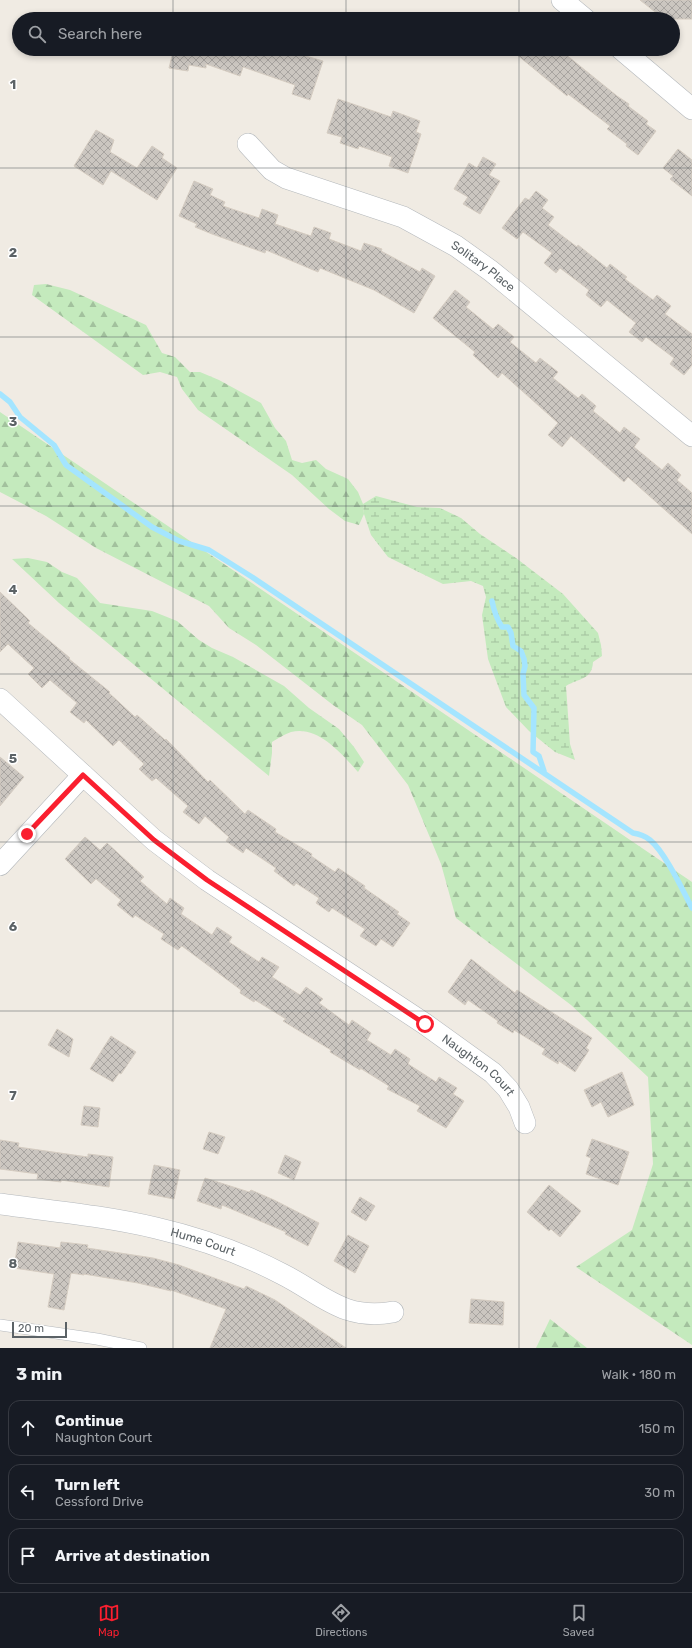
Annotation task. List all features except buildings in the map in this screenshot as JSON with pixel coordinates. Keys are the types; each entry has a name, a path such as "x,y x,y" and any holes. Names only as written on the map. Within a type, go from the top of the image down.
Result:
{"street":[{"path":"562,0 577,12"},
{"path":"629,56 692,109"},
{"name":"Solitary Place","path":"248,144 272,170 286,178 395,214 419,225 456,246 491,271 692,436"},
{"name":"Naughton Court","path":"0,700 154,840 207,880 425,1024 493,1073 508,1089 519,1107 525,1123"},
{"path":"0,865 83,775"},
{"name":"Hume Court","path":"0,1204 115,1220 156,1228 196,1239 247,1257 282,1274 343,1309 360,1314 378,1315 393,1312"}],"lane":[{"path":"0,1324 97,1339 141,1348"}],"green space":[{"path":"46,284 70,290 146,325 162,353 175,357 190,372 200,372 219,380 261,403 275,428 286,441 292,460 302,463 316,460 326,469 348,479 358,492 363,504 364,514 359,525 345,521 329,509 292,475 198,410 182,389 177,377 160,372 143,375 32,295 34,285"},
{"path":"0,412 692,882 692,1345 576,1267 632,1230 653,1164 648,1077 571,1005 456,918 441,864 408,785 362,725 333,705 256,645 229,628 209,606 96,548 46,516 0,492"},
{"path":"376,496 417,507 440,508 461,518 480,534 516,558 563,594 598,633 602,656 593,662 590,672 584,678 566,686 570,744 575,760 555,752 529,731 506,707 488,659 482,615 486,597 483,586 471,581 443,584 388,557 371,535 364,514 363,504"},
{"path":"28,558 47,562 62,572 77,578 100,603 152,611 177,621 199,640 212,648 233,657 284,686 309,708 339,729 364,762 358,772 345,757 329,743 311,733 301,731 291,732 272,742 269,776 59,603 12,559"},
{"path":"550,1319 587,1348 536,1348"}],"waterway":[{"path":"0,394 10,402 20,417 54,445 66,465 152,527 179,541 209,550 252,577 633,833 642,835 648,839 656,846 668,862 692,908"},
{"path":"492,601 500,624 502,627 508,627 511,633 513,646 521,651 524,659 524,695 534,708 533,752 539,756 544,771"}],"route":[{"path":"27,834 83,775 154,840 207,880 425,1024"}]}
